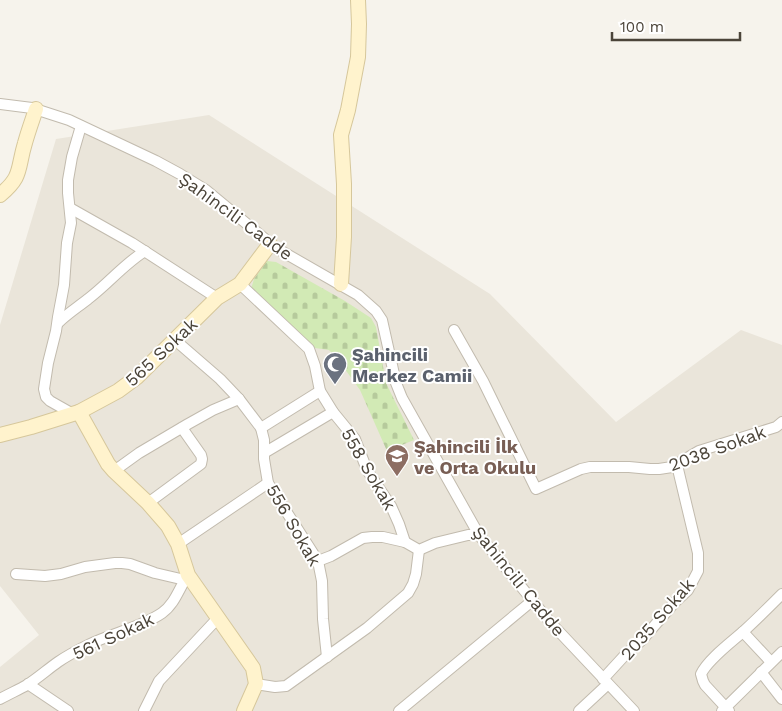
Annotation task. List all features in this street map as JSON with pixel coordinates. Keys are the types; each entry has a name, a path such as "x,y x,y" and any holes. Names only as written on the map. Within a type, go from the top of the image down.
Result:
{"street":[{"path":"341,284 344,237 344,184 341,135 348,110 358,57 358,0"},
{"name":"Şahincili Cadde","path":"0,104 36,109 69,120 180,174 206,190 270,244 341,284 358,295 376,311 380,315 396,383 402,398 478,535 550,622 634,711"},
{"path":"0,195 12,184 17,176 23,148 36,109"},
{"path":"81,126 68,180 70,223 64,285 58,324 48,363 45,394 50,401 76,412 108,464 148,503 168,526 178,544 186,578 253,668 256,684 244,711"},
{"path":"70,208 144,251 217,298"},
{"name":"565 Sokak","path":"0,435 32,427 76,412 118,392 137,377 217,298 240,284 270,244"},
{"path":"58,324 65,316 144,251"},
{"name":"558 Sokak","path":"240,284 309,349 320,391 333,412 355,439 367,470 391,506 405,542"},
{"name":"2038 Sokak","path":"454,330 483,381 536,489 581,469 590,467 659,469 677,465 700,451 780,428"},
{"name":"556 Sokak","path":"175,340 240,399 261,428 268,483 318,561 322,581 323,620 327,657"},
{"path":"261,428 320,391"},
{"path":"114,471 139,453 213,410 240,399"},
{"path":"264,453 333,412"},
{"path":"148,503 201,464 201,455 182,428"},
{"name":"2035 Sokak","path":"579,711 606,681 625,655 642,640 688,590 698,571 698,553 677,465"},
{"path":"178,544 268,483"},
{"path":"419,550 435,543 478,535"},
{"path":"318,561 363,538 372,537 383,537 405,542 419,550"},
{"path":"256,684 275,687 286,686 366,628 408,593 416,574 419,550"},
{"path":"16,574 45,576 61,574 85,567 122,563 155,573 186,578"},
{"name":"561 Sokak","path":"0,699 28,684 74,652 142,624 162,613 174,600 186,578"},
{"path":"782,594 703,670 701,677 725,710 782,652"},
{"path":"399,711 532,601"},
{"path":"144,711 159,681 218,619"},
{"path":"743,632 771,662"},
{"path":"761,672 782,699"},
{"path":"28,684 68,711"}],"shaded area":[{"path":"209,115 490,294 616,422 741,330 782,345 782,711 0,711 0,667 39,635 0,586 0,325 56,139"}],"green space":[{"path":"267,261 276,262 371,318 376,327 386,383 414,440 387,451 360,390 339,361 329,350 315,348 251,289 254,279"}],"place":[{"name":"Şahincili Merkez Camii","path":"335,385"},
{"name":"Şahincili İlk ve Orta Okulu","path":"397,477"}]}
